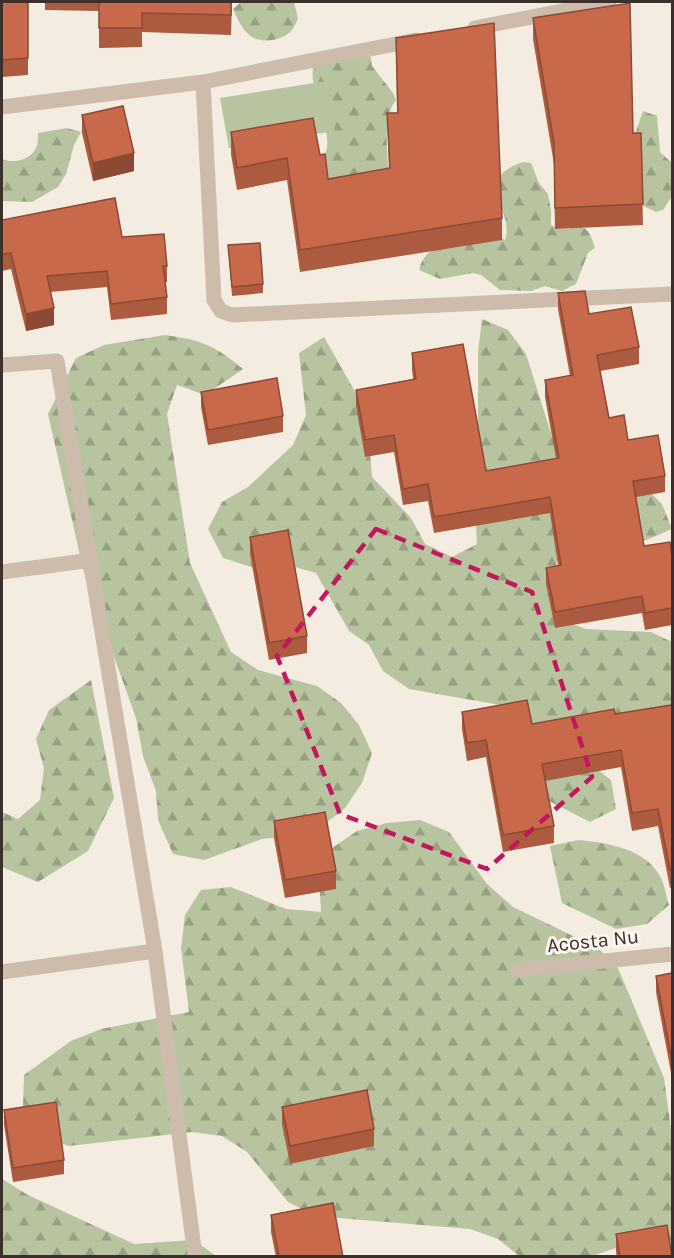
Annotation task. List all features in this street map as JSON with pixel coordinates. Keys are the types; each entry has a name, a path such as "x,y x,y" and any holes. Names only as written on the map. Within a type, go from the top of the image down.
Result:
{"street":[{"path":"458,32 609,2"},
{"path":"2,107 203,82 435,36"},
{"path":"203,82 214,300 221,311 232,315 672,294"},
{"path":"2,365 57,361 92,560 155,951 195,1257"},
{"path":"2,572 92,560"},
{"path":"2,972 155,951"},
{"name":"Acosta Nu","path":"518,970 672,954"}],"highlighted area":[{"path":"376,529 532,592 592,777 487,869 340,814 277,656"}],"green space":[{"path":"241,2 294,2 298,19 291,31 282,38 258,39 248,34 233,9"},
{"path":"366,51 371,58 372,66 396,100 391,108 387,130 391,190 346,195 322,174 320,166 326,154 327,142 324,121 314,88 313,67"},
{"path":"327,81 335,131 229,148 220,98"},
{"path":"643,111 657,116 660,152 672,163 672,196 663,210 656,212 641,205 635,134"},
{"path":"67,128 81,132 74,145 66,174 58,187 32,202 2,201 2,159 11,161 26,158 36,148 38,133"},
{"path":"523,162 531,163 539,183 548,194 551,225 566,229 582,227 591,236 595,248 588,253 576,284 562,291 545,286 531,291 500,290 481,275 473,273 440,279 419,270 428,253 464,233 483,227 505,240 507,229 505,217 496,187 499,178 507,170"},
{"path":"482,319 508,330 526,354 553,440 565,530 550,589 557,618 586,629 651,632 672,642 672,736 563,733 532,723 506,706 409,689 383,671 369,645 349,631 316,573 284,564 254,568 223,558 208,529 222,502 248,487 293,445 306,415 299,353 324,337 367,413 372,477 411,518 425,544 452,557 477,544 471,450 478,420 478,352"},
{"path":"165,335 207,345 224,354 243,369 205,395 177,385 167,414 190,563 231,652 258,670 317,686 341,703 359,725 372,753 362,783 345,808 322,826 291,836 262,839 204,860 173,854 158,820 156,791 143,756 136,718 84,573 48,414 76,358 104,345"},
{"path":"641,483 662,504 672,529 644,541 618,524"},
{"path":"91,680 114,798 88,851 38,882 2,867 2,812 18,819 40,800 44,768 36,739 49,710"},
{"path":"556,759 585,760 611,780 616,809 590,822 537,795"},
{"path":"420,820 449,832 487,884 513,907 598,948 618,968 664,1078 672,1136 672,1244 658,1247 625,1245 592,1256 519,1256 498,1239 470,1229 315,1216 288,1202 247,1152 222,1136 192,1132 69,1146 40,1136 23,1108 24,1075 71,1041 101,1029 189,1012 181,948 185,915 201,890 231,887 286,909 321,912 319,878 332,848 357,831 387,823"},
{"path":"578,840 613,845 646,860 661,878 669,905 647,924 616,929 562,903 550,846"},
{"path":"2,1179 28,1195 134,1244 194,1240 216,1256 2,1256"}],"building":[{"path":"2,2 28,2 28,58 2,60"},
{"path":"99,2 231,2 231,15 142,13 142,28 99,28"},
{"path":"630,3 633,133 641,133 643,204 555,208 554,143 533,18"},
{"path":"494,23 502,218 300,250 287,158 237,168 231,132 313,118 320,155 325,154 328,179 390,168 387,113 398,113 396,38"},
{"path":"123,106 134,153 93,163 82,115"},
{"path":"115,198 122,237 164,234 167,266 163,266 167,297 111,304 107,271 47,276 54,308 26,314 11,253 2,254 2,220"},
{"path":"260,243 263,284 232,287 228,245"},
{"path":"585,291 589,314 631,307 639,347 597,355 609,418 624,415 628,440 658,435 665,476 633,481 644,546 670,542 672,608 645,613 642,596 555,612 546,568 561,565 550,497 434,517 428,484 403,489 394,435 365,440 356,390 416,379 412,353 463,344 486,471 559,458 545,380 573,375 558,293"},
{"path":"277,378 283,416 208,430 201,392"},
{"path":"288,530 307,636 269,643 250,537"},
{"path":"527,700 532,724 614,709 615,714 672,705 672,870 670,870 658,809 632,813 621,750 542,764 554,826 503,835 486,740 467,743 462,712"},
{"path":"325,812 336,871 285,880 274,821"},
{"path":"672,973 672,1061 656,976"},
{"path":"367,1090 374,1129 290,1146 282,1107"},
{"path":"56,1102 64,1160 13,1168 4,1110"},
{"path":"333,1203 343,1257 279,1257 271,1215"},
{"path":"667,1225 672,1257 620,1257 616,1234"}]}
